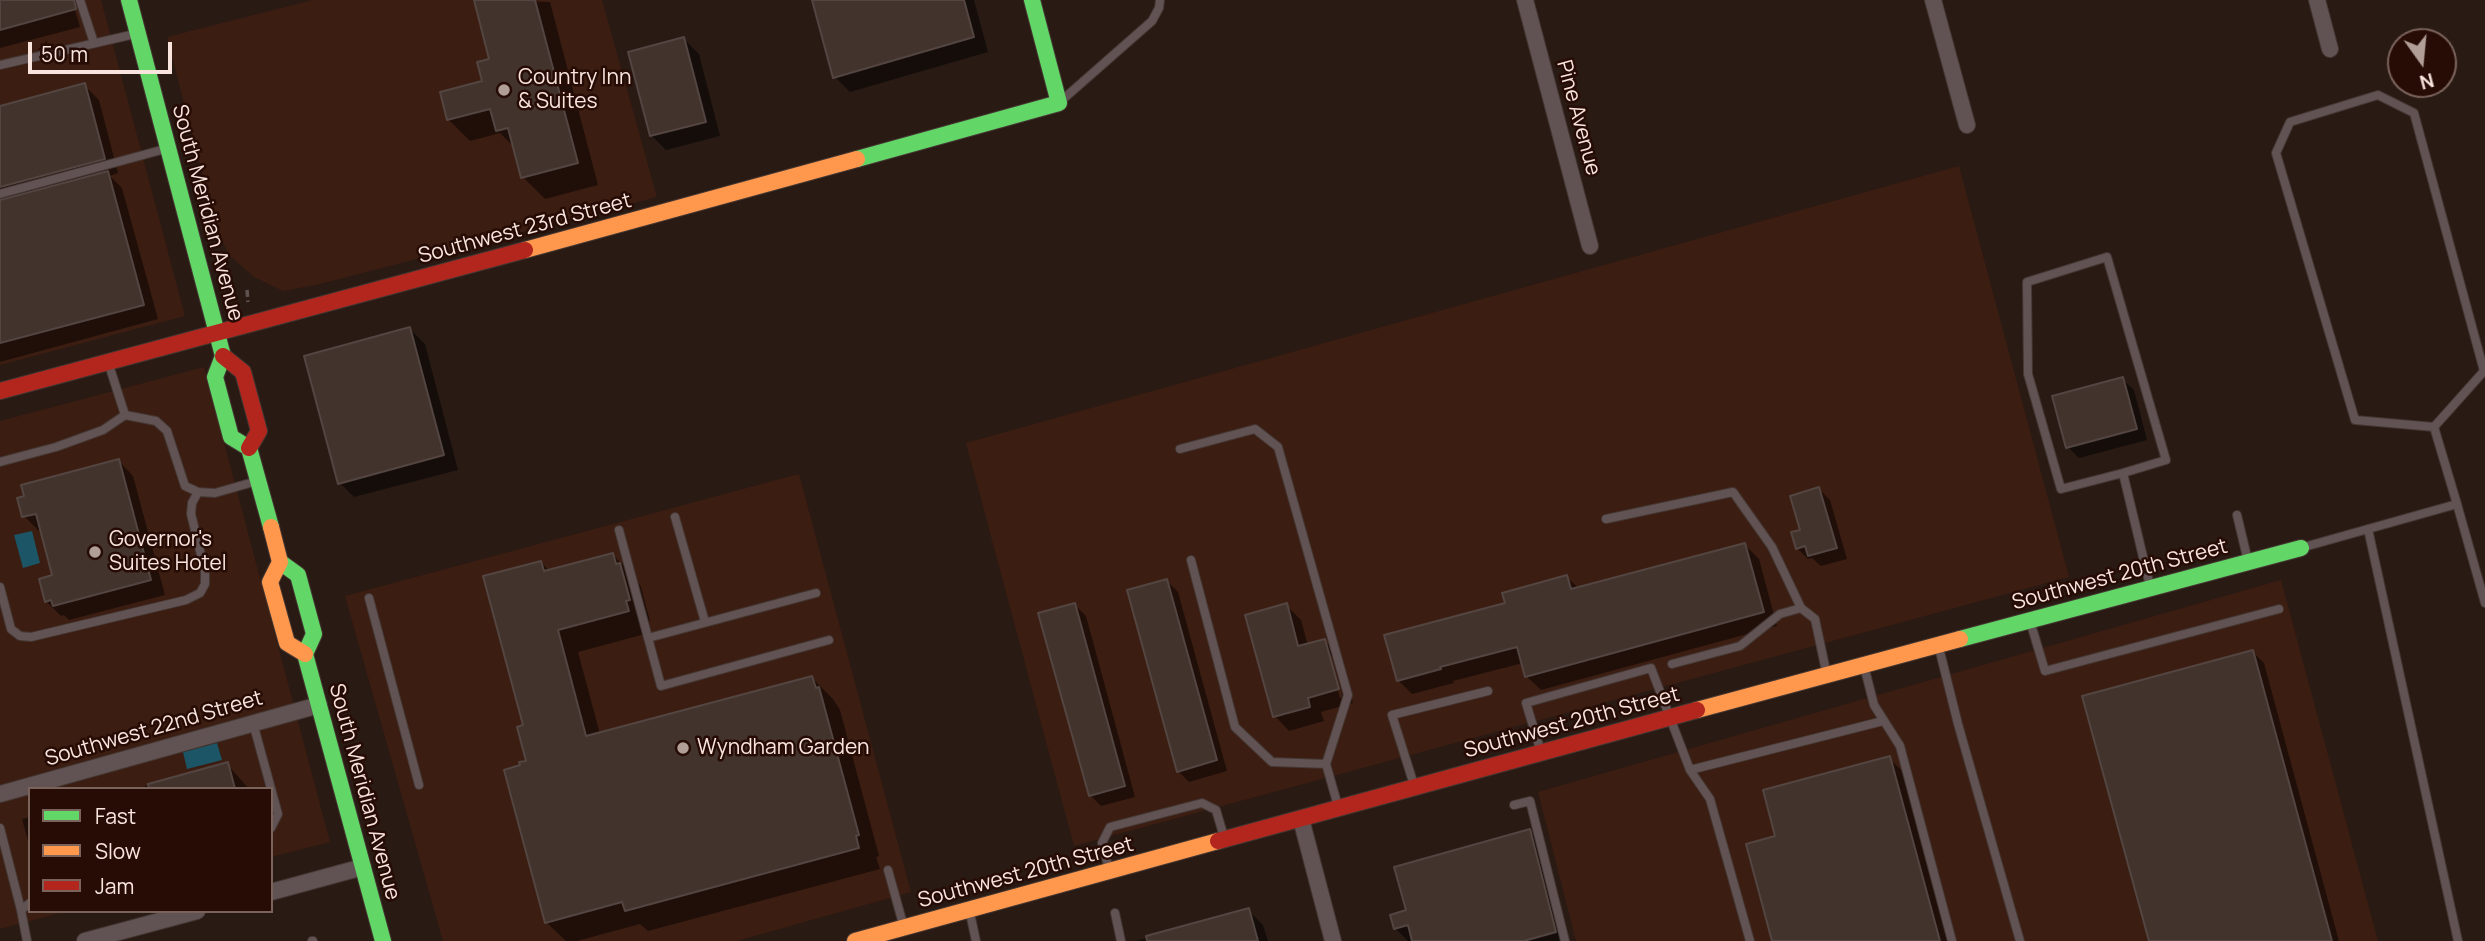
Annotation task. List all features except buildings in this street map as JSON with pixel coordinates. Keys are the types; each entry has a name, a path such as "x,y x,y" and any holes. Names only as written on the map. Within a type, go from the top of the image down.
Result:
{"street":[{"name":"South Meridian Avenue","path":"129,0 218,333 223,356 215,377 231,437 249,448 280,562 298,575 314,634 305,654 383,941"},
{"path":"1032,0 1059,103"},
{"name":"Pine Avenue","path":"1525,0 1590,246"},
{"path":"1933,0 1966,125"},
{"path":"2317,0 2330,49"},
{"name":"Southwest 23rd Street","path":"0,391 1059,103"},
{"name":"South Meridian Avenue","path":"223,356 243,372 259,431 249,448"},
{"name":"Southwest 20th Street","path":"863,940 1827,674 2249,564 2301,548"},
{"name":"South Meridian Avenue","path":"280,562 270,582 283,631 287,643 305,654"},
{"name":"Southwest 22nd Street","path":"0,794 319,705"},
{"path":"1301,819 1334,941"},
{"path":"273,891 363,867"},
{"path":"85,941 190,913"}],"lane":[{"path":"80,0 94,43"},
{"path":"1059,103 1152,20 1160,0"},
{"path":"0,65 138,33"},
{"path":"2378,95 2414,113 2484,371 2434,427 2355,420 2276,153 2290,122 2378,95"},
{"path":"0,194 168,149"},
{"path":"2106,257 2166,460 2123,472 2062,489 2028,374 2027,282 2106,257"},
{"path":"108,362 125,415"},
{"path":"0,462 103,430 125,415 156,421 167,432 185,486 198,492 215,493 258,481"},
{"path":"2434,427 2485,603"},
{"path":"1180,449 1255,429 1278,447 1348,695 1326,764 1339,809"},
{"path":"2123,472 2151,589"},
{"path":"0,587 12,629 19,636 31,637 186,600 200,593 205,584 205,570 191,514 192,503 198,492"},
{"path":"1606,519 1733,492 1772,547 1801,608 1815,620 1827,674"},
{"path":"2301,548 2457,504"},
{"path":"2237,515 2249,564"},
{"path":"675,516 705,622"},
{"path":"2368,529 2458,941"},
{"path":"619,530 660,686 829,640"},
{"path":"1191,560 1234,727 1272,762 1326,764"},
{"path":"648,638 816,593"},
{"path":"369,598 419,785"},
{"path":"1672,664 1740,646 1780,614 1801,608"},
{"path":"2030,621 2045,671 2280,609"},
{"path":"1938,645 2020,941"},
{"path":"1864,664 1874,705 1900,746 1952,941"},
{"path":"1541,753 1527,703 1651,668 1690,770 1710,799 1750,941"},
{"path":"1414,788 1392,715 1488,691"},
{"path":"1690,770 1883,721"},
{"path":"253,723 271,787"},
{"path":"273,796 278,814 273,824"},
{"path":"1514,805 1530,801 1565,941"},
{"path":"1110,871 1102,843 1110,827 1202,803 1216,810 1225,840"},
{"path":"0,828 22,910 27,941"},
{"path":"888,870 904,928"},
{"path":"22,910 28,905"},
{"path":"969,910 976,941"},
{"path":"1115,913 1121,941"}],"path":[{"path":"247,290 249,306"}],"shaded area":[{"path":"0,0 101,0 185,316 0,365"},
{"path":"313,0 602,0 657,197 316,285 283,291 254,277 229,255 216,228 167,37"},
{"path":"1959,166 2069,577 1074,846 966,443"},
{"path":"204,367 330,842 273,856 273,787 28,787 28,913 60,913 0,929 0,421"},
{"path":"799,474 911,892 737,941 443,941 345,596"},
{"path":"2281,580 2378,941 1576,941 1538,792"}],"water":[{"path":"32,531 40,563 23,568 14,535"},
{"path":"217,743 222,760 187,769 183,752"}],"traffic: fast":[{"path":"129,0 223,356 215,377 231,437 249,448 271,527"},
{"path":"857,159 1059,103 1032,0"},
{"path":"1960,639 2301,548"},
{"path":"280,562 298,575 314,634 305,654 383,941"}],"traffic: slow":[{"path":"525,250 857,159"},
{"path":"271,527 280,562 270,582 287,643 305,654"},
{"path":"1697,710 1960,639"},
{"path":"855,941 1218,841"}],"traffic: jam":[{"path":"0,391 525,250"},
{"path":"223,356 243,372 259,431 249,448"},
{"path":"1218,841 1697,710"}],"place":[{"name":"Country Inn & Suites","path":"504,90"},
{"name":"Governor's Suites Hotel","path":"95,552"},
{"name":"Wyndham Garden","path":"683,748"}]}
